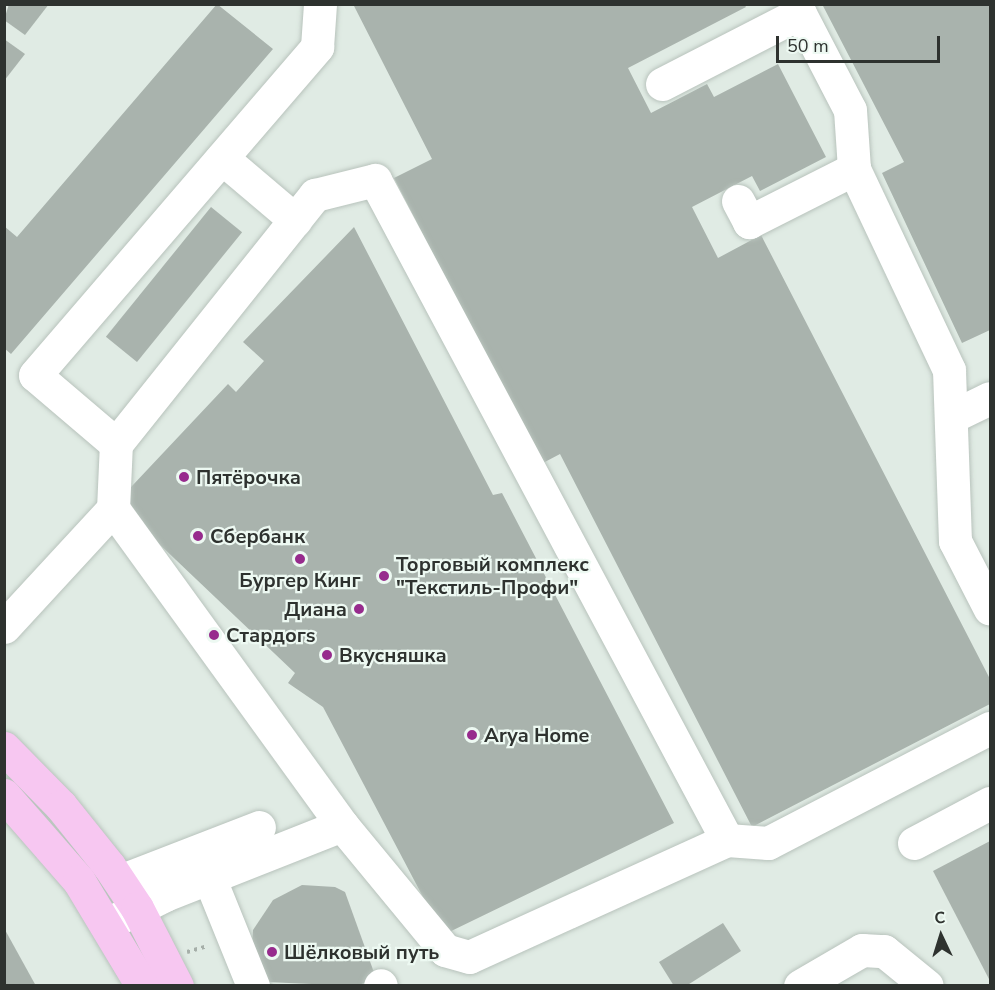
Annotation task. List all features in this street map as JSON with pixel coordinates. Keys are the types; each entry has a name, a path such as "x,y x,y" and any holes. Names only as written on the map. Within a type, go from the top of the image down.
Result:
{"main road":[{"path":"4,748 61,806 120,881 137,908 177,986"},
{"path":"4,795 78,881 107,924 142,986"}],"lane":[{"path":"116,444 35,375 317,47 320,4"},
{"path":"662,84 798,9 850,110 854,169 949,370 955,541 990,609"},
{"path":"222,158 295,220"},
{"path":"738,201 749,222 854,169"},
{"path":"726,840 375,180 315,195 116,444 113,509 342,825 446,950 469,957 726,840 768,843 990,728"},
{"path":"951,417 990,398"},
{"path":"4,627 113,509"},
{"path":"914,843 990,803"},
{"path":"107,924 137,908 209,877 342,825"},
{"path":"120,881 259,827"},
{"path":"209,877 253,986"},
{"path":"800,986 862,950 884,951 927,986"}],"building":[{"path":"9,4 49,4 25,35 4,20"},
{"path":"217,4 273,49 11,354 4,348 4,226 17,237"},
{"path":"353,4 744,4 746,7 628,68 651,113 707,84 714,97 778,64 826,157 760,191 752,176 692,207 718,258 761,235 990,679 990,704 752,827 560,454 541,464 394,178 432,159"},
{"path":"822,4 990,4 990,330 962,343 882,173 904,162"},
{"path":"4,39 25,54 4,81"},
{"path":"211,207 242,232 137,362 106,337"},
{"name":"Торговый комплекс \"Текстиль-Профи\"","path":"354,227 493,495 502,493 674,823 443,935 323,707 288,683 295,673 116,503 228,384 236,392 264,361 243,342"},
{"path":"990,841 990,981 933,871"},
{"path":"302,885 335,887 345,892 376,978 357,986 266,982 252,946 253,930 273,900"},
{"path":"723,923 741,951 686,986 674,986 659,962"},
{"path":"4,928 36,986 4,986"}],"place":[{"name":"Пятёрочка","path":"184,477"},
{"name":"Сбербанк","path":"198,536"},
{"name":"Бургер Кинг","path":"300,559"},
{"name":"Торговый комплекс \"Текстиль-Профи\"","path":"384,576"},
{"name":"Диана","path":"359,609"},
{"name":"Стардогs","path":"214,635"},
{"name":"Вкусняшка","path":"327,655"},
{"name":"Arya Home","path":"472,735"},
{"name":"Шёлковый путь","path":"272,952"}]}
